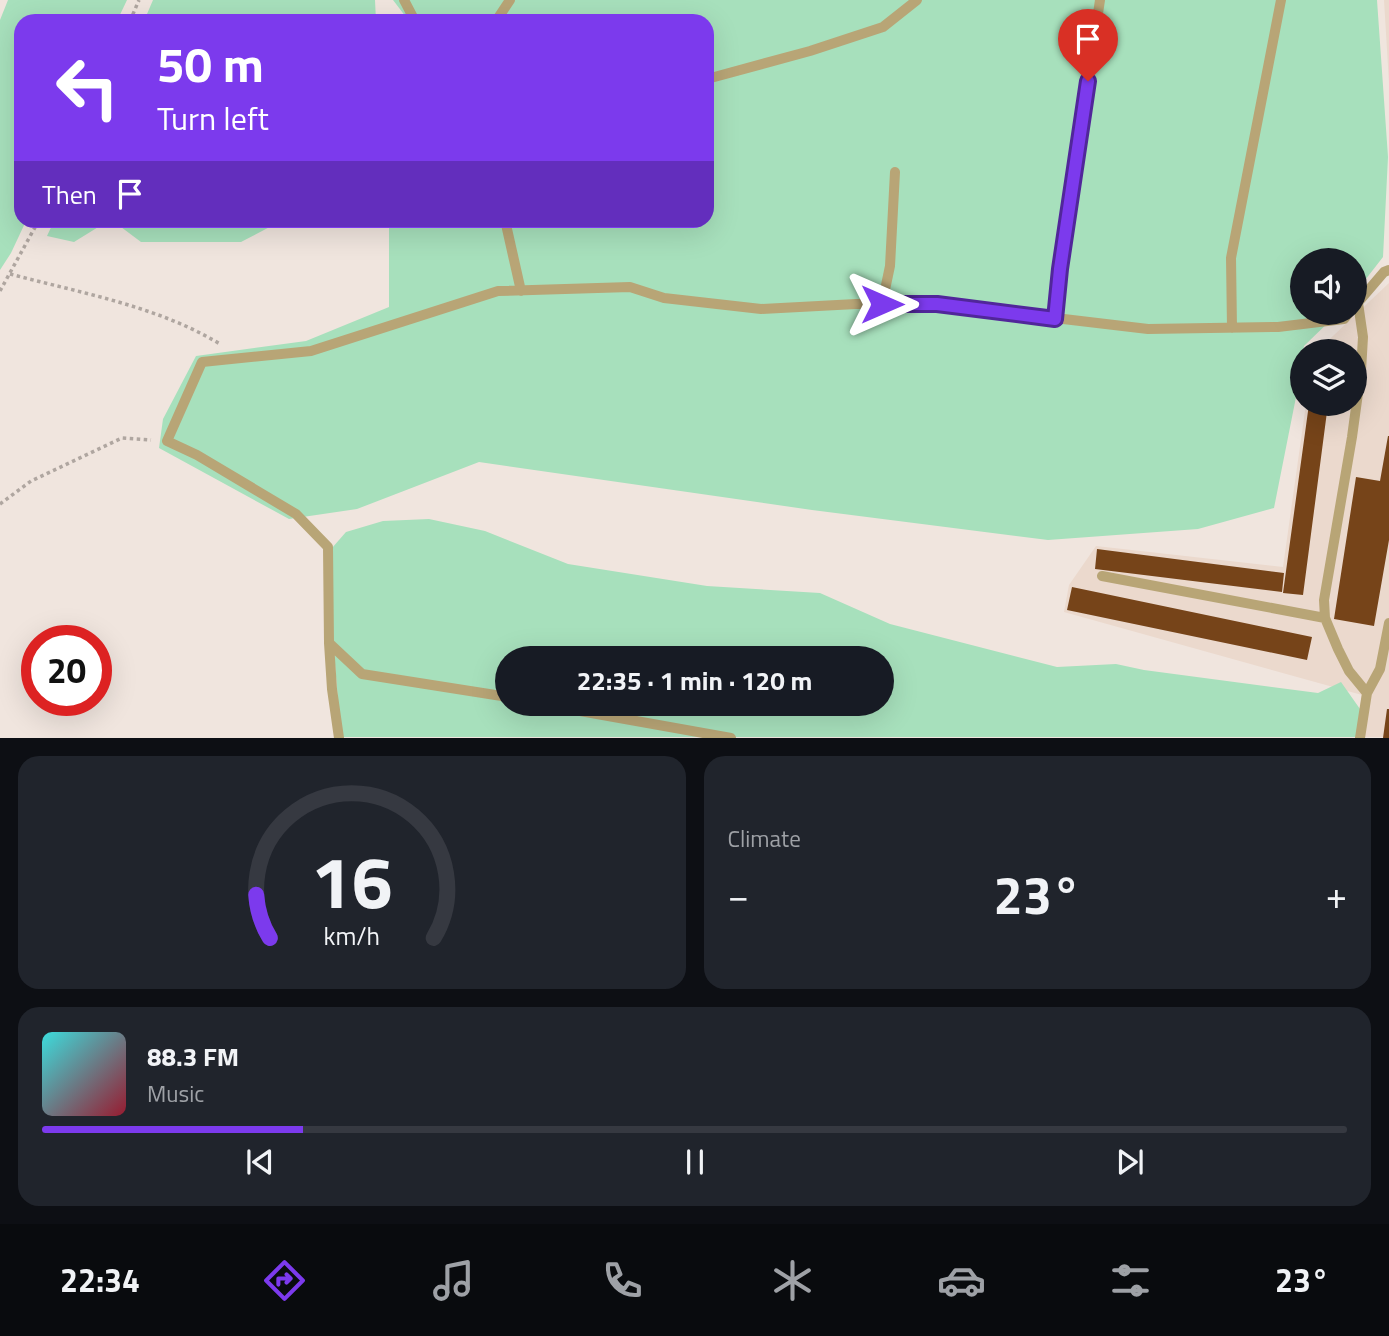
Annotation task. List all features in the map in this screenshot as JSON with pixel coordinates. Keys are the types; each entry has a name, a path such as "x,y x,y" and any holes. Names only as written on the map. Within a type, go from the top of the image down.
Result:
{"lane":[{"path":"714,77 810,51 883,27 917,0"},
{"path":"1055,319 1100,0"},
{"path":"1233,328 1231,258 1281,0"},
{"path":"882,304 890,266 895,172"},
{"path":"507,228 522,290"},
{"path":"1367,292 1384,272 1389,270"},
{"path":"340,737 332,689 329,643 328,547 296,514 197,455 167,441 202,362 312,351 498,291 522,290 630,287 664,298 761,309 937,304 1148,330 1294,325"},
{"path":"1360,325 1363,337 1352,437 1324,600 1325,618 1349,671 1367,693"},
{"path":"1102,576 1325,618"},
{"path":"1360,737 1367,693 1380,669 1389,623"},
{"path":"329,643 362,674 495,695"},
{"path":"610,716 731,737"}],"path":[{"path":"0,291 35,228"},
{"path":"10,275 138,308 197,331 242,358"},
{"path":"0,504 31,481 122,438 167,441"}],"shaded area":[{"path":"1384,0 1389,0 1389,83"},
{"path":"1389,283 1389,737 1355,737 1362,695 1064,612 1069,585 1096,546 1283,567 1304,416 1367,416 1367,339 1330,339 1345,325 1367,325 1367,304"}],"green space":[{"path":"8,0 127,0 120,14 14,14 14,228 23,228 0,270 0,20"},
{"path":"153,0 375,0 376,14 147,14"},
{"path":"393,0 1377,0 1388,157 1383,257 1367,278 1367,248 1290,248 1290,325 1326,325 1311,339 1290,339 1290,416 1292,416 1274,508 1198,529 1048,540 812,510 479,462 357,509 289,519 159,448 163,419 196,356 306,341 389,307 389,228 714,228 714,14 404,14"},
{"path":"50,228 97,228 74,242 47,236"},
{"path":"122,228 268,228 241,242 141,242"},
{"path":"429,519 485,531 568,564 707,586 820,593 890,624 1057,667 1116,664 1318,693 1341,682 1360,709 1356,737 341,737 333,640 332,548 346,532 383,521"}],"building":[{"path":"1307,416 1326,416 1303,595 1283,593"},
{"path":"1388,436 1389,540 1374,626 1334,619 1356,477 1380,481"},
{"path":"1097,549 1284,573 1282,592 1095,569"},
{"path":"1072,587 1312,637 1307,660 1067,610"},
{"path":"1387,709 1389,738 1383,738"}],"route":[{"path":"882,304 937,304 1055,319 1088,81"}]}
